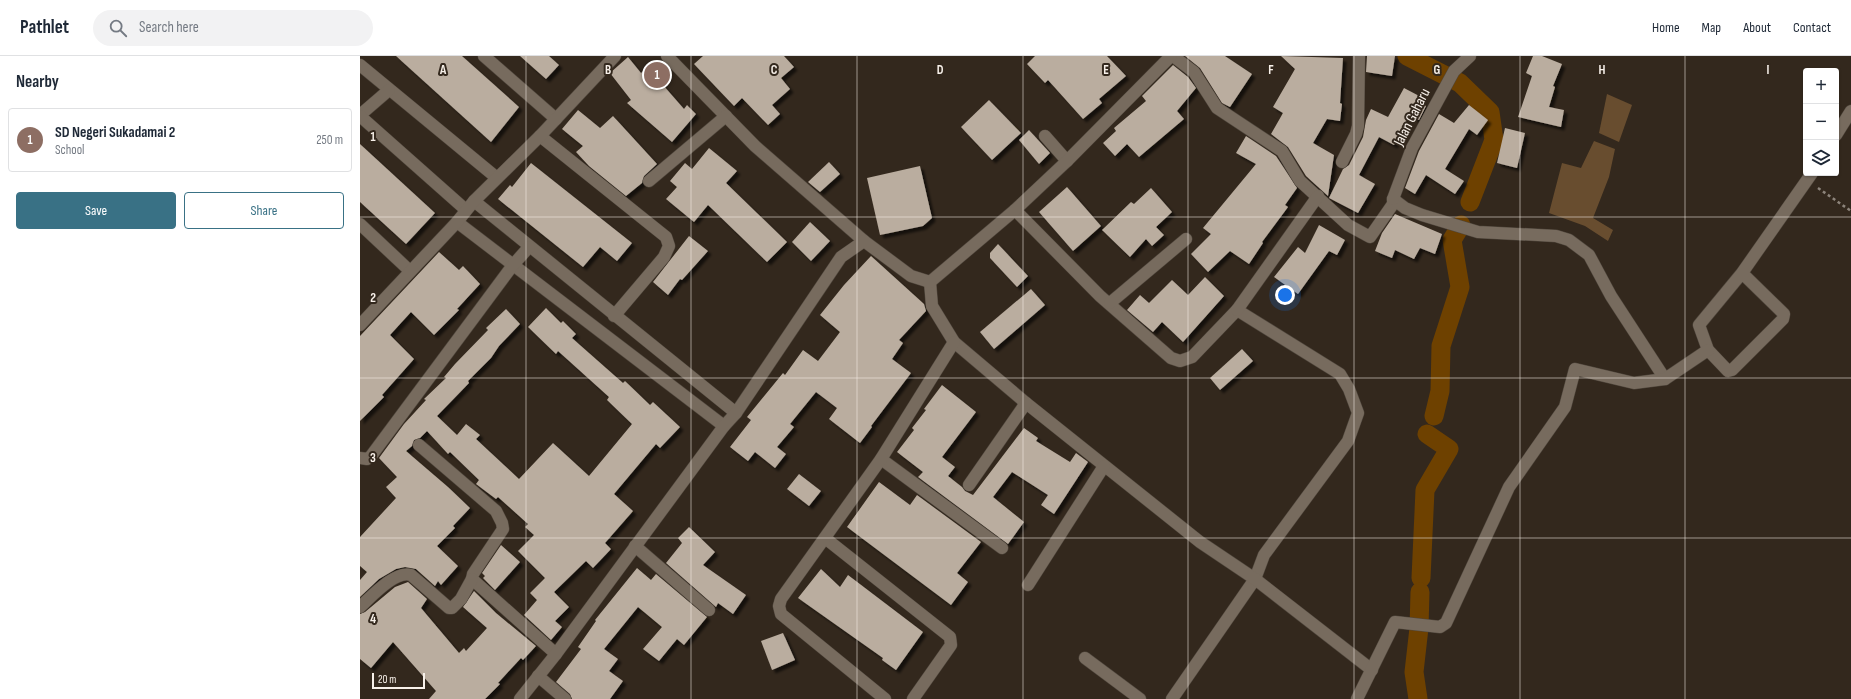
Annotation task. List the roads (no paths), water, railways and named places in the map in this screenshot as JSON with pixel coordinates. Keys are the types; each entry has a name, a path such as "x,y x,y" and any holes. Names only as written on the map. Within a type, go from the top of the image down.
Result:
{"street":[{"path":"484,56 556,118"},
{"path":"360,325 457,222 470,206 540,136 615,56"},
{"path":"930,282 1015,210 1067,161 1172,56 1194,72 1217,108 1282,151 1300,181 1318,196 1238,310 1192,357 1180,361 1171,358 1110,303 1100,296 1015,210"},
{"path":"1342,162 1356,134 1358,126 1360,56"},
{"name":"Jalan Gaharu","path":"1318,196 1348,225 1370,237 1393,204 1393,199 1412,148 1454,71 1470,56"},
{"path":"676,59 726,116 761,152 864,241 911,276 930,282"},
{"path":"360,65 497,178"},
{"path":"390,90 360,116 470,206 529,247 736,413"},
{"path":"1839,130 1851,111"},
{"path":"649,181 726,116"},
{"path":"540,136 666,237 669,246 664,257 614,316"},
{"path":"1045,136 1067,161"},
{"path":"1742,273 1784,314 1783,319 1732,370 1728,371 1708,350 1699,325 1742,273 1810,176"},
{"path":"1393,199 1411,211 1478,232 1556,236 1569,240 1589,255 1611,296 1665,378"},
{"path":"457,222 724,426"},
{"path":"360,224 410,271"},
{"path":"1110,303 1186,239"},
{"path":"520,699 556,654 724,426 736,413 841,257 864,241"},
{"path":"360,458 367,459 371,456 513,265 529,247"},
{"path":"930,282 932,306 954,342 1026,403 1200,542 1256,579 1372,670"},
{"path":"1172,699 1256,579 1264,555 1348,441 1358,413 1349,389 1340,374 1238,310"},
{"path":"626,351 637,334"},
{"path":"885,699 781,614 779,606 781,599 880,459 954,342"},
{"path":"1357,699 1395,622 1440,627 1446,624 1509,487 1565,407 1576,369 1634,383 1665,378 1708,350"},
{"path":"969,485 1026,403"},
{"path":"360,607 393,578 400,574 407,574 411,575 449,608 452,608 461,599 472,579 473,574 503,529 502,523 496,511 419,445"},
{"path":"880,459 1002,548"},
{"path":"1028,585 1104,466"},
{"path":"825,538 950,637 951,645 913,699"},
{"path":"635,546 709,610"},
{"path":"472,579 556,654"},
{"path":"1085,658 1140,699"},
{"path":"538,676 565,699"}],"waterway":[{"path":"1407,56 1460,83 1490,112 1494,140 1470,202"},
{"path":"1434,416 1440,391 1441,346 1460,287 1452,240 1461,225"},
{"path":"1421,578 1425,490 1449,449 1427,434"},
{"path":"1418,699 1414,672 1419,628 1420,592"}],"place":[{"name":"SD Negeri Sukadamai 2","path":"657,75"}]}
